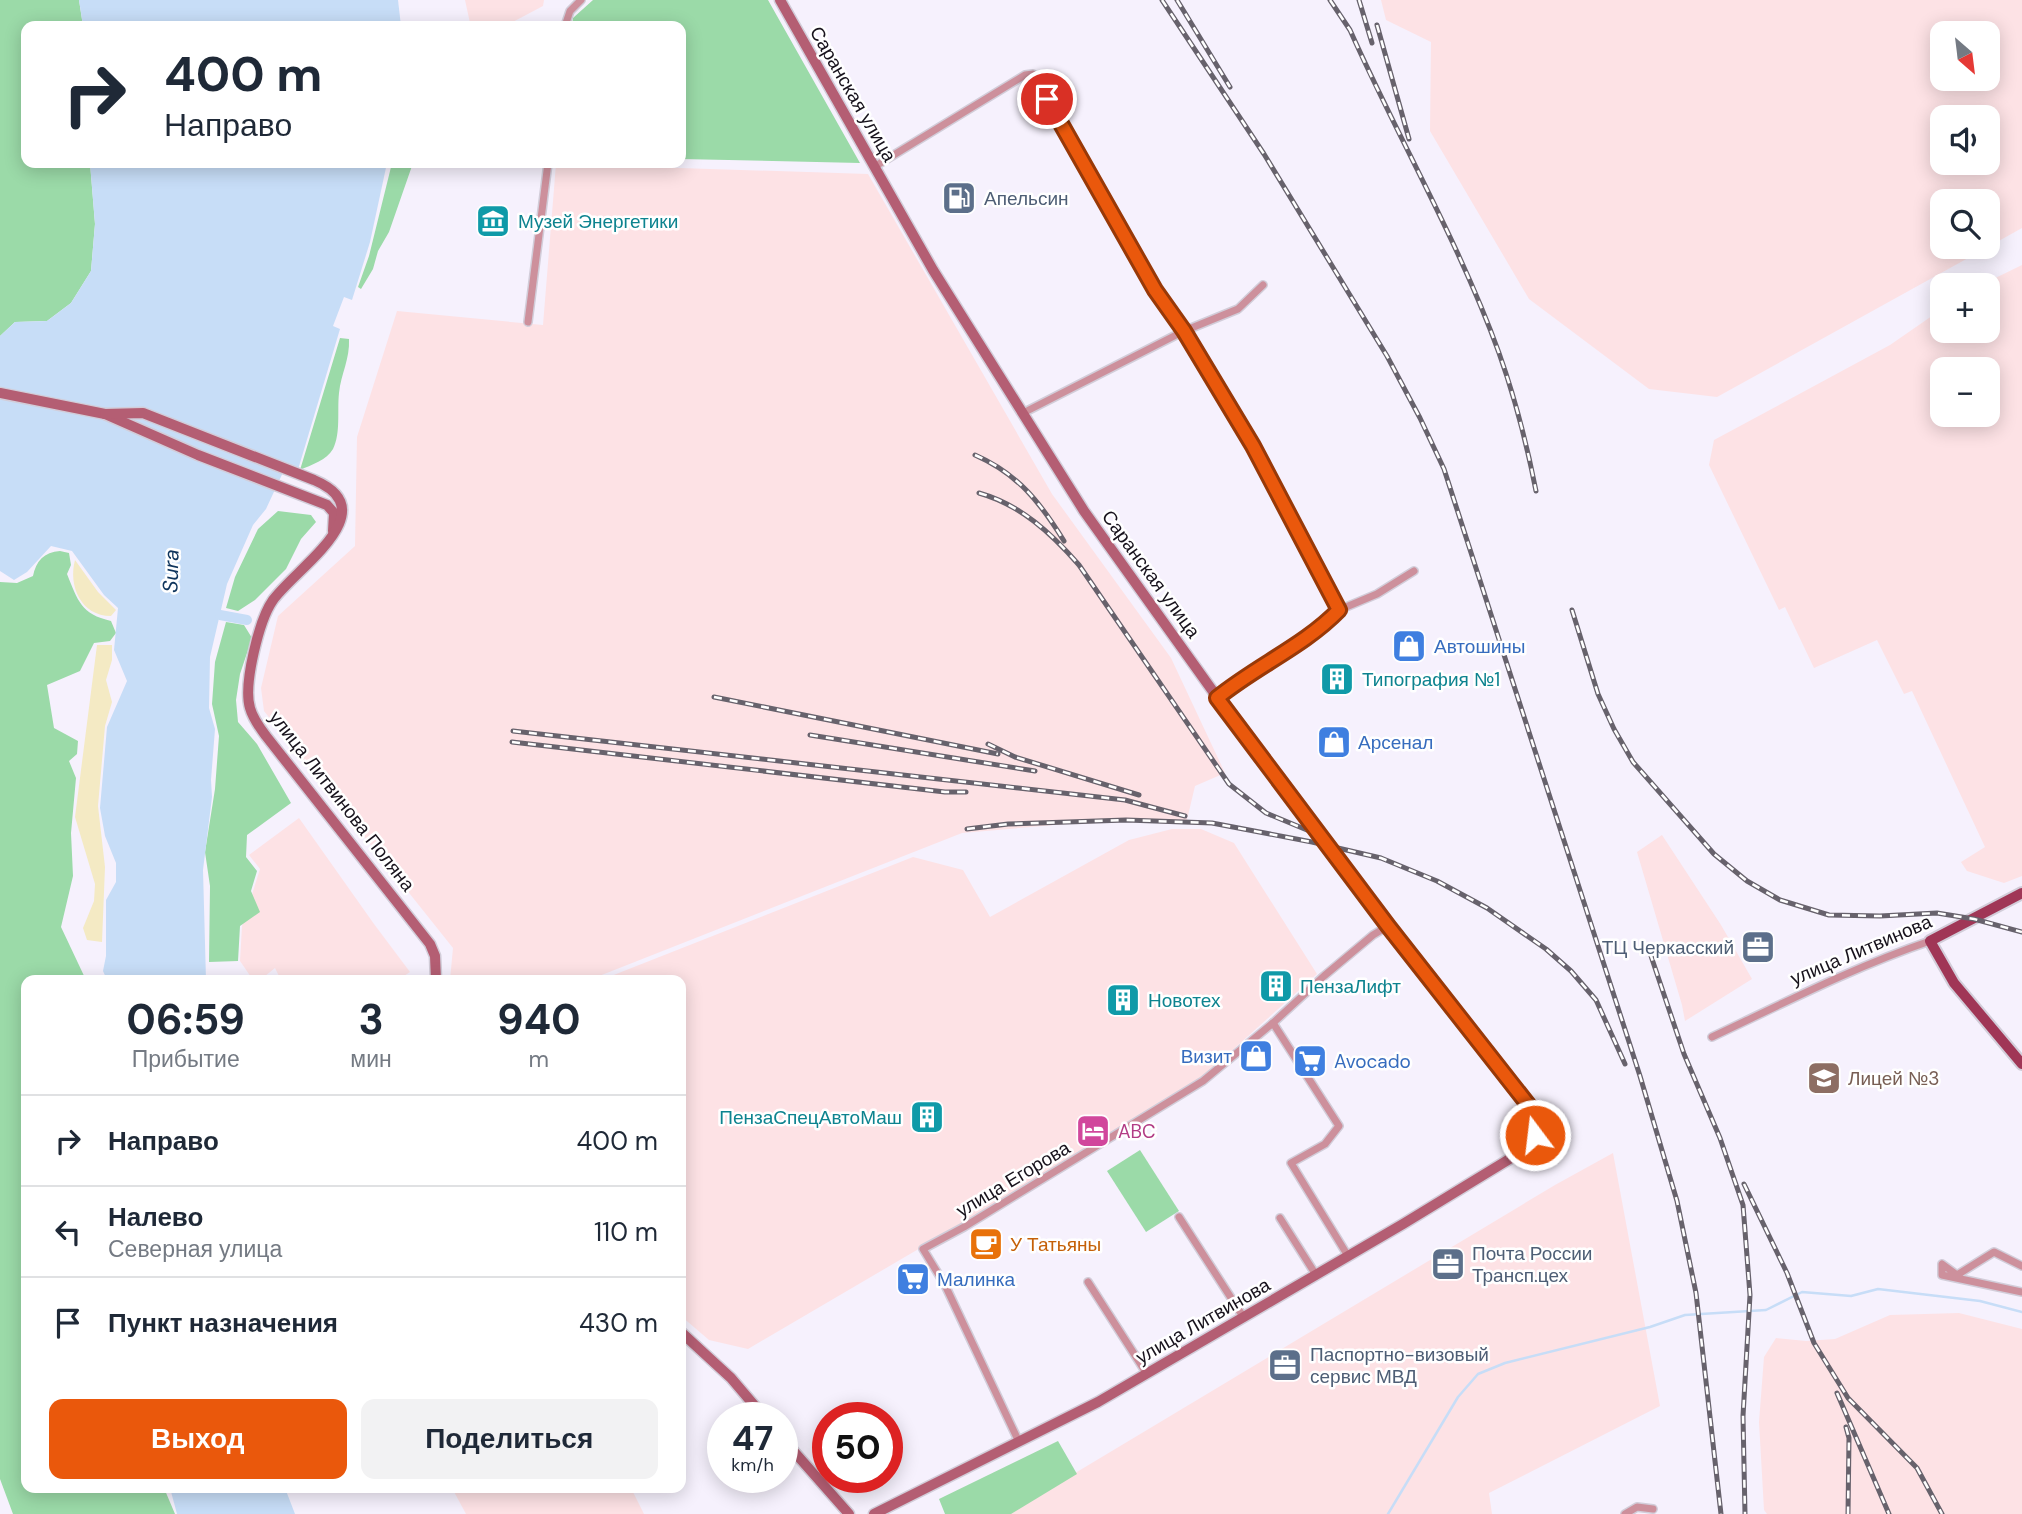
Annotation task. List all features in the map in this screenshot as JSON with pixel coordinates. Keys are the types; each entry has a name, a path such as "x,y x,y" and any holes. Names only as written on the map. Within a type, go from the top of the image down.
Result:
{"main road":[{"name":"Саранская улица","path":"780,0 933,270 1090,520 1217,698 1388,926 1537,1116 1535,1135"},
{"path":"0,393 104,414 198,455 302,495 331,509 335,521 333,535"},
{"path":"104,414 143,413 314,480 335,491 342,504 341,521 333,535"},
{"name":"улица Литвинова Поляна","path":"333,535 284,587 267,610 249,682 250,708 266,736 430,944 435,956 436,975"},
{"name":"улица Литвинова","path":"1930,941 2022,893"},
{"path":"1930,941 1954,983 2022,1064"},
{"name":"улица Литвинова","path":"874,1514 1063,1421 1147,1374 1521,1152 1535,1135"},
{"path":"686,1337 731,1378 751,1402"},
{"path":"798,1456 849,1514"}],"street":[{"path":"567,21 570,11 581,0"},
{"path":"874,167 1025,75 1033,74 1155,290 1184,331 1253,446 1339,610"},
{"path":"528,322 547,168"},
{"path":"1023,414 1184,331 1238,309 1263,285"},
{"path":"1217,698 1305,639 1339,610 1377,594 1414,571"},
{"name":"улица Егорова","path":"1018,1442 945,1285 923,1249 964,1227 1203,1082 1324,976 1373,935 1388,926"},
{"name":"улица Литвинова","path":"1712,1037 1826,982 1893,953 1930,941"},
{"path":"1273,1023 1339,1126 1325,1144 1291,1163 1348,1256"},
{"path":"1179,1217 1244,1318"},
{"path":"1280,1218 1317,1275"},
{"path":"2022,1266 1994,1252 1957,1275 1942,1264 1942,1275 2022,1292"},
{"path":"1088,1282 1147,1374"},
{"path":"1625,1514 1637,1507 1653,1509"}],"shaded area":[{"path":"465,0 544,0 543,6 514,21 470,21"},
{"path":"1381,0 2022,0 2022,228 2000,240 2000,189 1930,189 1930,259 1966,259 1941,273 1930,273 1930,279 1717,397 1649,389 1529,299 1430,131 1431,42 1386,20"},
{"path":"556,168 681,168 868,174 1052,494 1171,658 1225,773 1195,786 1186,824 1066,824 962,833 602,975 450,975 453,948 264,711 261,688 278,616 355,546 357,437 397,311 543,325"},
{"path":"2022,265 2022,876 2004,883 1967,871 1961,862 1985,847 1912,691 1904,694 1877,640 1814,668 1785,607 1779,610 1709,465 1714,440 1890,345 1930,317 1930,343 2000,343 2000,276"},
{"path":"299,818 410,972 406,975 278,975 275,968 266,975 250,975 240,961 242,926 260,869 249,855"},
{"path":"1172,829 1201,829 1234,843 1317,974 1197,1082 748,1349 709,1340 686,1320 686,975 614,975 913,857 963,870 990,917 1129,840"},
{"path":"1662,835 1721,925 1752,979 1685,1021 1637,852"},
{"path":"1613,1153 1660,1406 1489,1493 1492,1514 1007,1514 1555,1185"},
{"path":"1959,1313 2022,1329 2022,1514 1767,1514 1764,1510 1759,1422 1764,1357 1776,1338 1806,1341 1835,1339 1890,1315"},
{"path":"455,1493 634,1493 644,1514 466,1514"}],"green space":[{"path":"0,0 79,0 82,21 21,21 21,168 90,168 95,224 91,271 71,303 47,321 15,322 0,336"},
{"path":"593,0 768,0 860,163 686,159 686,21 573,21"},
{"path":"391,168 411,168 389,232 361,289 358,287 369,256"},
{"path":"340,338 349,339 349,346 339,393 335,443 327,456 300,470"},
{"path":"278,511 311,515 316,522 301,539 286,569 255,600 238,611 226,608 235,577 258,529"},
{"path":"49,553 69,553 71,565 67,574 74,592 87,610 111,621 116,633 110,641 94,643 80,671 47,685 54,728 78,741 77,754 69,761 76,778 71,833 73,876 61,927 84,975 21,975 21,1493 166,1493 175,1514 13,1514 0,1479 0,582 17,583 33,576 36,566"},
{"path":"226,622 244,625 252,638 240,674 236,700 238,722 257,744 291,803 247,835 246,857 257,871 251,891 260,912 240,926 238,961 209,962 210,886 205,852 215,789 219,736 212,704 215,662"},
{"path":"1140,1150 1179,1211 1146,1232 1107,1171"},
{"path":"1058,1441 1077,1474 1011,1514 945,1514 939,1499"}],"sand":[{"path":"75,560 98,592 116,610 111,616 92,611 79,598 73,580"},
{"path":"97,645 112,645 112,660 106,680 112,702 105,726 98,806 105,867 102,942 87,940 83,928 94,901 95,884 75,817"}],"water":[{"path":"79,0 398,0 400,21 82,21"},
{"name":"Sura","path":"90,168 386,168 370,242 352,300 344,297 333,326 340,329 297,473 285,468 266,509 253,525 227,584 210,657 209,708 215,729 212,797 203,870 206,975 105,975 106,900 116,882 116,863 105,836 100,808 107,727 127,681 114,650 118,608 104,595 72,551 51,546 27,572 14,580 0,571 0,336 15,322 47,321 71,303 91,271 95,224"},
{"path":"171,1493 287,1493 295,1514 177,1514"}],"waterway":[{"path":"220,615 247,620"},
{"path":"1388,1514 1458,1397 1478,1374 1505,1363 1650,1327 1685,1315 1766,1310 1802,1292 1851,1296 1878,1289 1980,1301 2022,1312"}],"railway":[{"path":"1162,0 1264,154 1387,356 1444,469 1640,1076 1677,1201 1696,1293 1721,1514"},
{"path":"1177,0 1230,87"},
{"path":"1330,0 1350,30 1466,271 1499,353 1525,439 1536,491"},
{"path":"1359,0 1372,43"},
{"path":"1377,25 1409,139"},
{"path":"975,455 1004,471 1027,490 1064,541"},
{"path":"979,493 1008,505 1034,521 1079,565 1229,784 1266,813 1319,835"},
{"path":"1572,610 1598,694 1633,762 1714,854 1747,881 1780,900 1829,915 1937,913 1974,919 2022,932"},
{"path":"714,697 998,754"},
{"path":"513,731 1125,800 1185,816"},
{"path":"810,735 1035,771"},
{"path":"512,742 945,792 966,792"},
{"path":"988,744 1015,757 1139,795"},
{"path":"967,829 1008,824 1126,820 1212,823 1381,858 1437,881 1487,908 1546,949 1571,971 1596,1000 1625,1064"},
{"path":"1650,953 1684,1054 1720,1138 1743,1205 1750,1295 1743,1416 1745,1514"},
{"path":"1744,1184 1787,1273 1814,1343 1848,1398 1917,1468 1942,1514"},
{"path":"1837,1393 1889,1514"},
{"path":"1846,1427 1849,1438 1848,1514"}],"place":[{"name":"Апельсин","path":"959,198"},
{"name":"Музей Энергетики","path":"493,221"},
{"name":"Автошины","path":"1409,646"},
{"name":"Типография №1","path":"1337,679"},
{"name":"Арсенал","path":"1334,742"},
{"name":"ТЦ Черкасский","path":"1758,947"},
{"name":"ПензаЛифт","path":"1276,986"},
{"name":"Новотех","path":"1123,1000"},
{"name":"Визит","path":"1256,1056"},
{"name":"Avocado","path":"1310,1061"},
{"name":"Лицей №3","path":"1824,1078"},
{"name":"ПензаСпецАвтоМаш","path":"927,1117"},
{"name":"ABC","path":"1093,1131"},
{"name":"У Татьяны","path":"986,1244"},
{"name":"Почта России Трансп.цех","path":"1448,1264"},
{"name":"Малинка","path":"913,1279"},
{"name":"Паспортно-визовый сервис МВД","path":"1285,1365"}],"route":[{"path":"1047,99 1155,290 1184,331 1253,446 1339,610 1305,639 1217,698 1388,926 1537,1116 1535,1135"}]}
